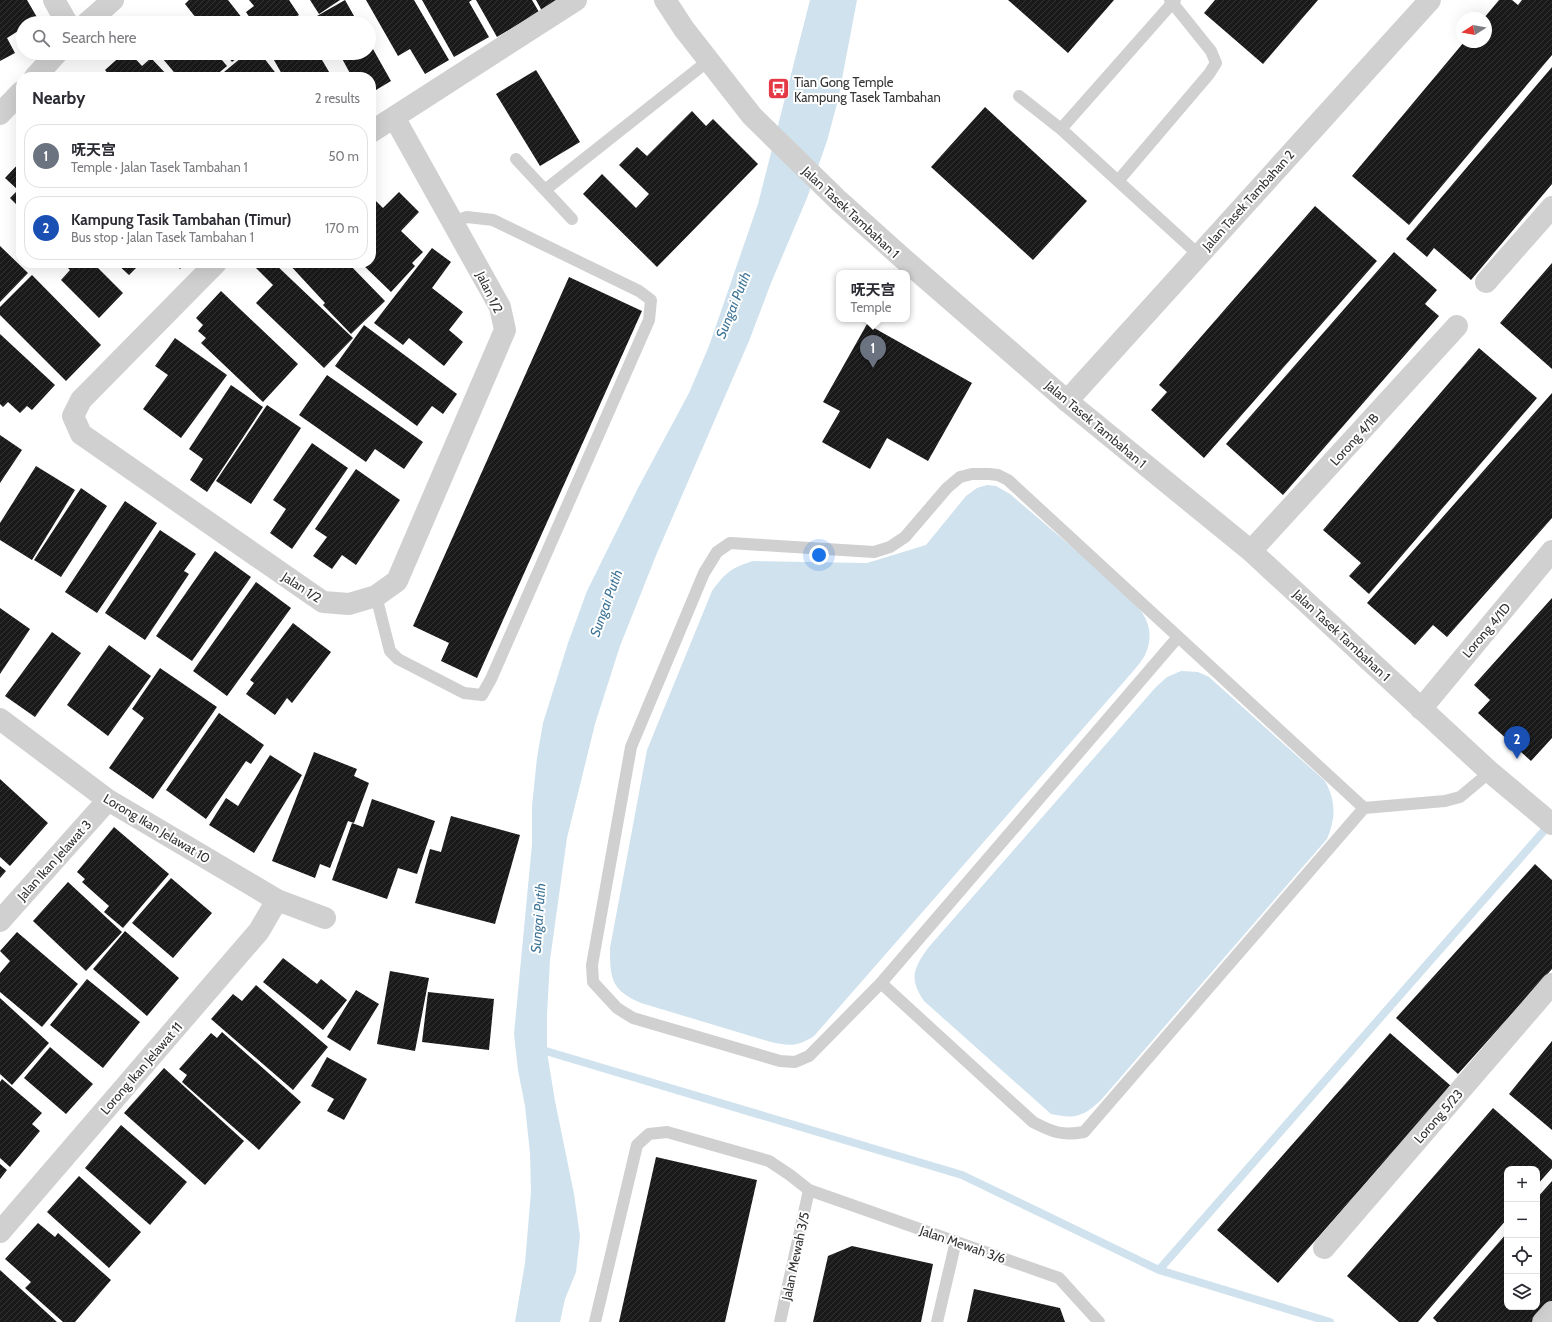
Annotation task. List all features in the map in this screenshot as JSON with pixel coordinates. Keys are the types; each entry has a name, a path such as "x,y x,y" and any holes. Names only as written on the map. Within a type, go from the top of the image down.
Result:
{"street":[{"path":"54,0 64,16"},
{"path":"95,16 113,0"},
{"path":"376,129 576,0"},
{"name":"Jalan Tasek Tambahan 1","path":"665,0 684,29 752,116 818,182 898,255 1067,401 1251,552 1490,772 1552,824"},
{"name":"Jalan Tasek Tambahan 2","path":"1067,401 1430,0"},
{"path":"40,72 51,60"},
{"path":"0,114 16,97"},
{"name":"Jalan 1/2","path":"211,268 81,400 73,416 81,434 323,602 349,604 376,596 397,581 505,330 500,307 394,117"},
{"path":"1486,282 1552,207"},
{"name":"Lorong 4/1B","path":"1251,552 1458,326"},
{"name":"Lorong 4/1D","path":"1421,709 1552,551"},
{"name":"Lorong Ikan Jelawat 10","path":"0,719 108,800 277,900 325,918"},
{"name":"Jalan Ikan Jelawat 3","path":"0,921 108,800"},
{"name":"Lorong Ikan Jelawat 11","path":"0,1232 259,931 277,900"},
{"name":"Lorong 5/23","path":"1324,1248 1552,984"},
{"path":"1543,1322 1552,1312"}],"lane":[{"path":"1061,129 1173,1 1211,51 1216,63 1209,74 1118,181"},
{"path":"545,190 708,61"},
{"path":"1019,96 1061,129 1198,255"},
{"path":"516,159 572,219"},
{"path":"376,596 390,651 398,659 464,694 482,695 491,679 649,320 651,300 639,291 493,220 467,217 453,222"},
{"path":"1178,637 881,983 808,1056 795,1062 780,1061 633,1018 617,1008 592,982 592,965 631,747 704,573 717,552 730,543 874,552 890,547 905,537 947,488 960,477 972,474 998,475 1008,480 1364,808"},
{"path":"881,983 1033,1122 1052,1132 1069,1135 1084,1132 1364,808 1445,801 1460,797 1490,772"},
{"name":"Jalan Mewah 3/6","path":"595,1322 637,1145 649,1134 667,1132 769,1162 810,1190 1059,1278 1099,1322"},
{"name":"Jalan Mewah 3/5","path":"780,1322 810,1190"},
{"path":"937,1322 956,1241"}],"water":[{"name":"Sungai Putih","path":"810,0 857,0 838,100 827,141 807,198 771,283 749,341 657,553 620,646 595,724 567,838 550,960 547,1015 547,1052 555,1101 574,1194 580,1236 576,1272 565,1299 560,1322 515,1322 525,1263 531,1192 530,1153 525,1106 518,1070 514,1034 532,844 532,806 537,758 543,723 568,643 587,591 638,488 689,393 709,346 758,204"},
{"path":"987,485 996,486 1010,494 1128,595 1143,614 1150,634 1146,653 1142,660 814,1036 793,1045 771,1042 641,1003 631,998 618,988 614,982 611,968 610,948 647,750 712,591 725,575 739,566 753,561 867,563 926,545 966,496 977,488"},
{"path":"1181,671 1198,672 1209,677 1325,781 1329,788 1334,810 1330,831 1327,839 1101,1100 1089,1110 1078,1115 1066,1116 1051,1114 924,1001 916,986 916,968 928,948 1155,688 1167,677"}],"building":[{"path":"0,0 27,0 36,16 16,16 16,32 7,38 15,53 0,61"},
{"path":"189,0 228,0 241,16 194,16 185,4"},
{"path":"249,0 289,0 299,15 249,16 246,12 254,6"},
{"path":"310,0 340,0 319,14"},
{"path":"345,0 354,16 317,16"},
{"path":"366,0 414,0 449,60 425,74 410,49 398,56"},
{"path":"422,0 472,0 469,2 489,37 454,57"},
{"path":"476,0 532,0 539,12 497,37"},
{"path":"536,0 560,0 542,11"},
{"path":"1008,0 1114,0 1068,53"},
{"path":"1215,0 1318,0 1263,64 1204,13"},
{"path":"1499,0 1512,0 1518,5 1522,0 1552,0 1552,55 1409,225 1352,176 1459,48 1492,48 1492,12 1489,12"},
{"path":"376,54 391,81 376,90 376,72 349,72 343,60 376,60"},
{"path":"116,60 136,60 142,66 149,60 153,60 164,72 107,72 105,70"},
{"path":"164,60 222,60 227,66 220,72 174,72"},
{"path":"239,60 265,60 275,72 224,72"},
{"path":"274,60 322,60 329,72 281,72"},
{"path":"1552,67 1552,184 1471,280 1434,248 1427,257 1406,239"},
{"path":"536,70 580,142 540,166 496,94"},
{"path":"985,107 1087,201 1033,260 931,167"},
{"path":"692,111 706,126 713,119 758,164 657,267 583,194 602,174 636,208 649,194 619,165 637,147 647,156"},
{"path":"16,166 16,188 5,178"},
{"path":"16,192 16,204 10,198"},
{"path":"399,192 419,212 401,231 423,252 412,263 415,266 391,292 366,268 376,268 376,201 383,208"},
{"path":"1315,206 1377,261 1204,458 1151,410 1167,392 1159,385"},
{"path":"0,246 16,261 16,268 23,268 28,273 0,302"},
{"path":"432,248 451,262 432,288 463,312 449,330 463,342 444,366 409,338 403,345 374,323"},
{"path":"1394,252 1437,290 1425,304 1439,316 1283,495 1226,444"},
{"path":"1552,263 1552,369 1500,323"},
{"path":"68,268 98,268 123,293 99,318 61,280 70,270"},
{"path":"121,268 136,268 129,275"},
{"path":"256,268 279,268 353,338 324,368 256,303 273,285"},
{"path":"293,268 353,268 385,301 351,334 323,305 325,303"},
{"path":"32,275 101,345 66,381 0,315 0,307"},
{"path":"569,277 642,311 477,678 441,661 449,643 413,626"},
{"path":"221,291 298,364 263,402 201,343 206,338 198,331 203,325 196,318"},
{"path":"867,324 972,383 928,461 887,438 870,469 822,442 840,411 823,402"},
{"path":"364,325 457,394 443,414 432,406 417,426 335,366"},
{"path":"0,334 55,385 32,410 27,406 20,413 8,402 3,407 0,404"},
{"path":"175,338 227,375 181,438 143,409 168,375 155,366"},
{"path":"1479,348 1537,398 1369,594 1349,576 1361,563 1323,530"},
{"path":"327,375 423,442 404,469 375,449 366,462 299,415"},
{"path":"231,385 263,407 207,492 190,480 203,459 189,449"},
{"path":"1552,393 1552,518 1447,637 1433,625 1415,645 1367,603"},
{"path":"267,405 301,428 251,504 216,481"},
{"path":"0,435 22,450 0,483"},
{"path":"312,443 348,468 292,549 270,533 286,509 273,500"},
{"path":"36,466 75,490 32,560 0,540 0,523"},
{"path":"356,469 400,500 356,565 342,555 332,569 313,556 327,537 315,529"},
{"path":"81,488 107,506 61,577 34,560"},
{"path":"125,501 157,523 97,613 65,592"},
{"path":"160,530 196,554 184,571 189,574 145,640 105,613"},
{"path":"215,551 251,577 192,661 156,636"},
{"path":"256,582 291,608 227,696 193,671"},
{"path":"1552,598 1552,738 1531,761 1478,713 1490,700 1474,685"},
{"path":"0,608 30,629 0,674"},
{"path":"293,623 331,652 292,703 287,698 275,715 246,694 254,683 250,680"},
{"path":"52,632 81,653 35,717 5,696"},
{"path":"109,645 151,676 108,736 67,705"},
{"path":"160,668 217,707 153,799 109,768 144,718 132,709"},
{"path":"219,713 264,745 251,764 246,761 206,819 166,790"},
{"path":"314,752 357,769 354,776 369,783 354,823 348,821 330,868 320,864 315,878 272,861"},
{"path":"270,755 302,775 254,853 209,825 226,798 238,806"},
{"path":"0,779 48,823 10,866 0,857"},
{"path":"372,799 435,821 417,874 398,868 387,899 332,880 352,823 363,827"},
{"path":"451,816 520,835 495,924 415,903 430,849 441,852"},
{"path":"114,827 169,874 123,928 104,912 109,906 82,882 85,879 77,872"},
{"path":"1535,864 1552,880 1552,969 1458,1074 1396,1018"},
{"path":"0,866 6,871 0,878"},
{"path":"171,878 212,913 173,958 132,923"},
{"path":"68,882 122,932 86,971 33,921"},
{"path":"125,931 179,978 147,1016 93,969"},
{"path":"17,932 78,984 42,1027 0,992 0,973 10,961 0,951"},
{"path":"283,958 317,984 321,979 347,1000 323,1030 263,982"},
{"path":"390,971 429,978 415,1051 377,1044"},
{"path":"87,979 140,1022 103,1068 50,1025"},
{"path":"256,985 328,1047 293,1090 211,1019 233,994 242,1001"},
{"path":"356,990 379,1004 350,1051 327,1037"},
{"path":"428,992 494,999 489,1050 422,1042"},
{"path":"0,998 49,1043 12,1085 0,1074"},
{"path":"222,1032 301,1102 259,1150 182,1082 187,1075 179,1069 211,1033 217,1038"},
{"path":"1390,1033 1451,1086 1278,1283 1217,1230"},
{"path":"1552,1041 1552,1130 1509,1094"},
{"path":"50,1047 93,1084 66,1114 24,1078"},
{"path":"327,1057 367,1079 344,1120 327,1111 334,1099 311,1086"},
{"path":"164,1068 244,1141 205,1185 124,1113"},
{"path":"2,1079 42,1113 32,1124 40,1131 10,1167 0,1158 0,1082"},
{"path":"1493,1108 1552,1160 1552,1168 1540,1182 1540,1166 1504,1166 1504,1222 1418,1322 1399,1322 1347,1276"},
{"path":"121,1125 187,1182 150,1225 85,1168"},
{"path":"656,1157 757,1180 725,1322 619,1322"},
{"path":"0,1164 7,1170 0,1179"},
{"path":"79,1176 141,1232 109,1268 47,1212"},
{"path":"1552,1181 1552,1302 1535,1322 1437,1322 1433,1318 1504,1236 1504,1310 1540,1310 1540,1195"},
{"path":"38,1223 55,1237 58,1233 111,1280 75,1322 63,1322 25,1288 31,1282 5,1259"},
{"path":"852,1246 933,1264 921,1322 813,1322 828,1256"},
{"path":"0,1270 57,1322 0,1322"},
{"path":"974,1289 1060,1308 1065,1322 967,1322"}],"waterway":[{"path":"1159,1270 1550,824"},
{"path":"539,1049 962,1175 1159,1270 1330,1322"}],"place":[{"name":"Tian Gong Temple Kampung Tasek Tambahan","path":"779,89"},
{"name":"呒天宫","path":"873,368"},
{"name":"Kampung Tasik Tambahan (Timur)","path":"1517,759"}]}
